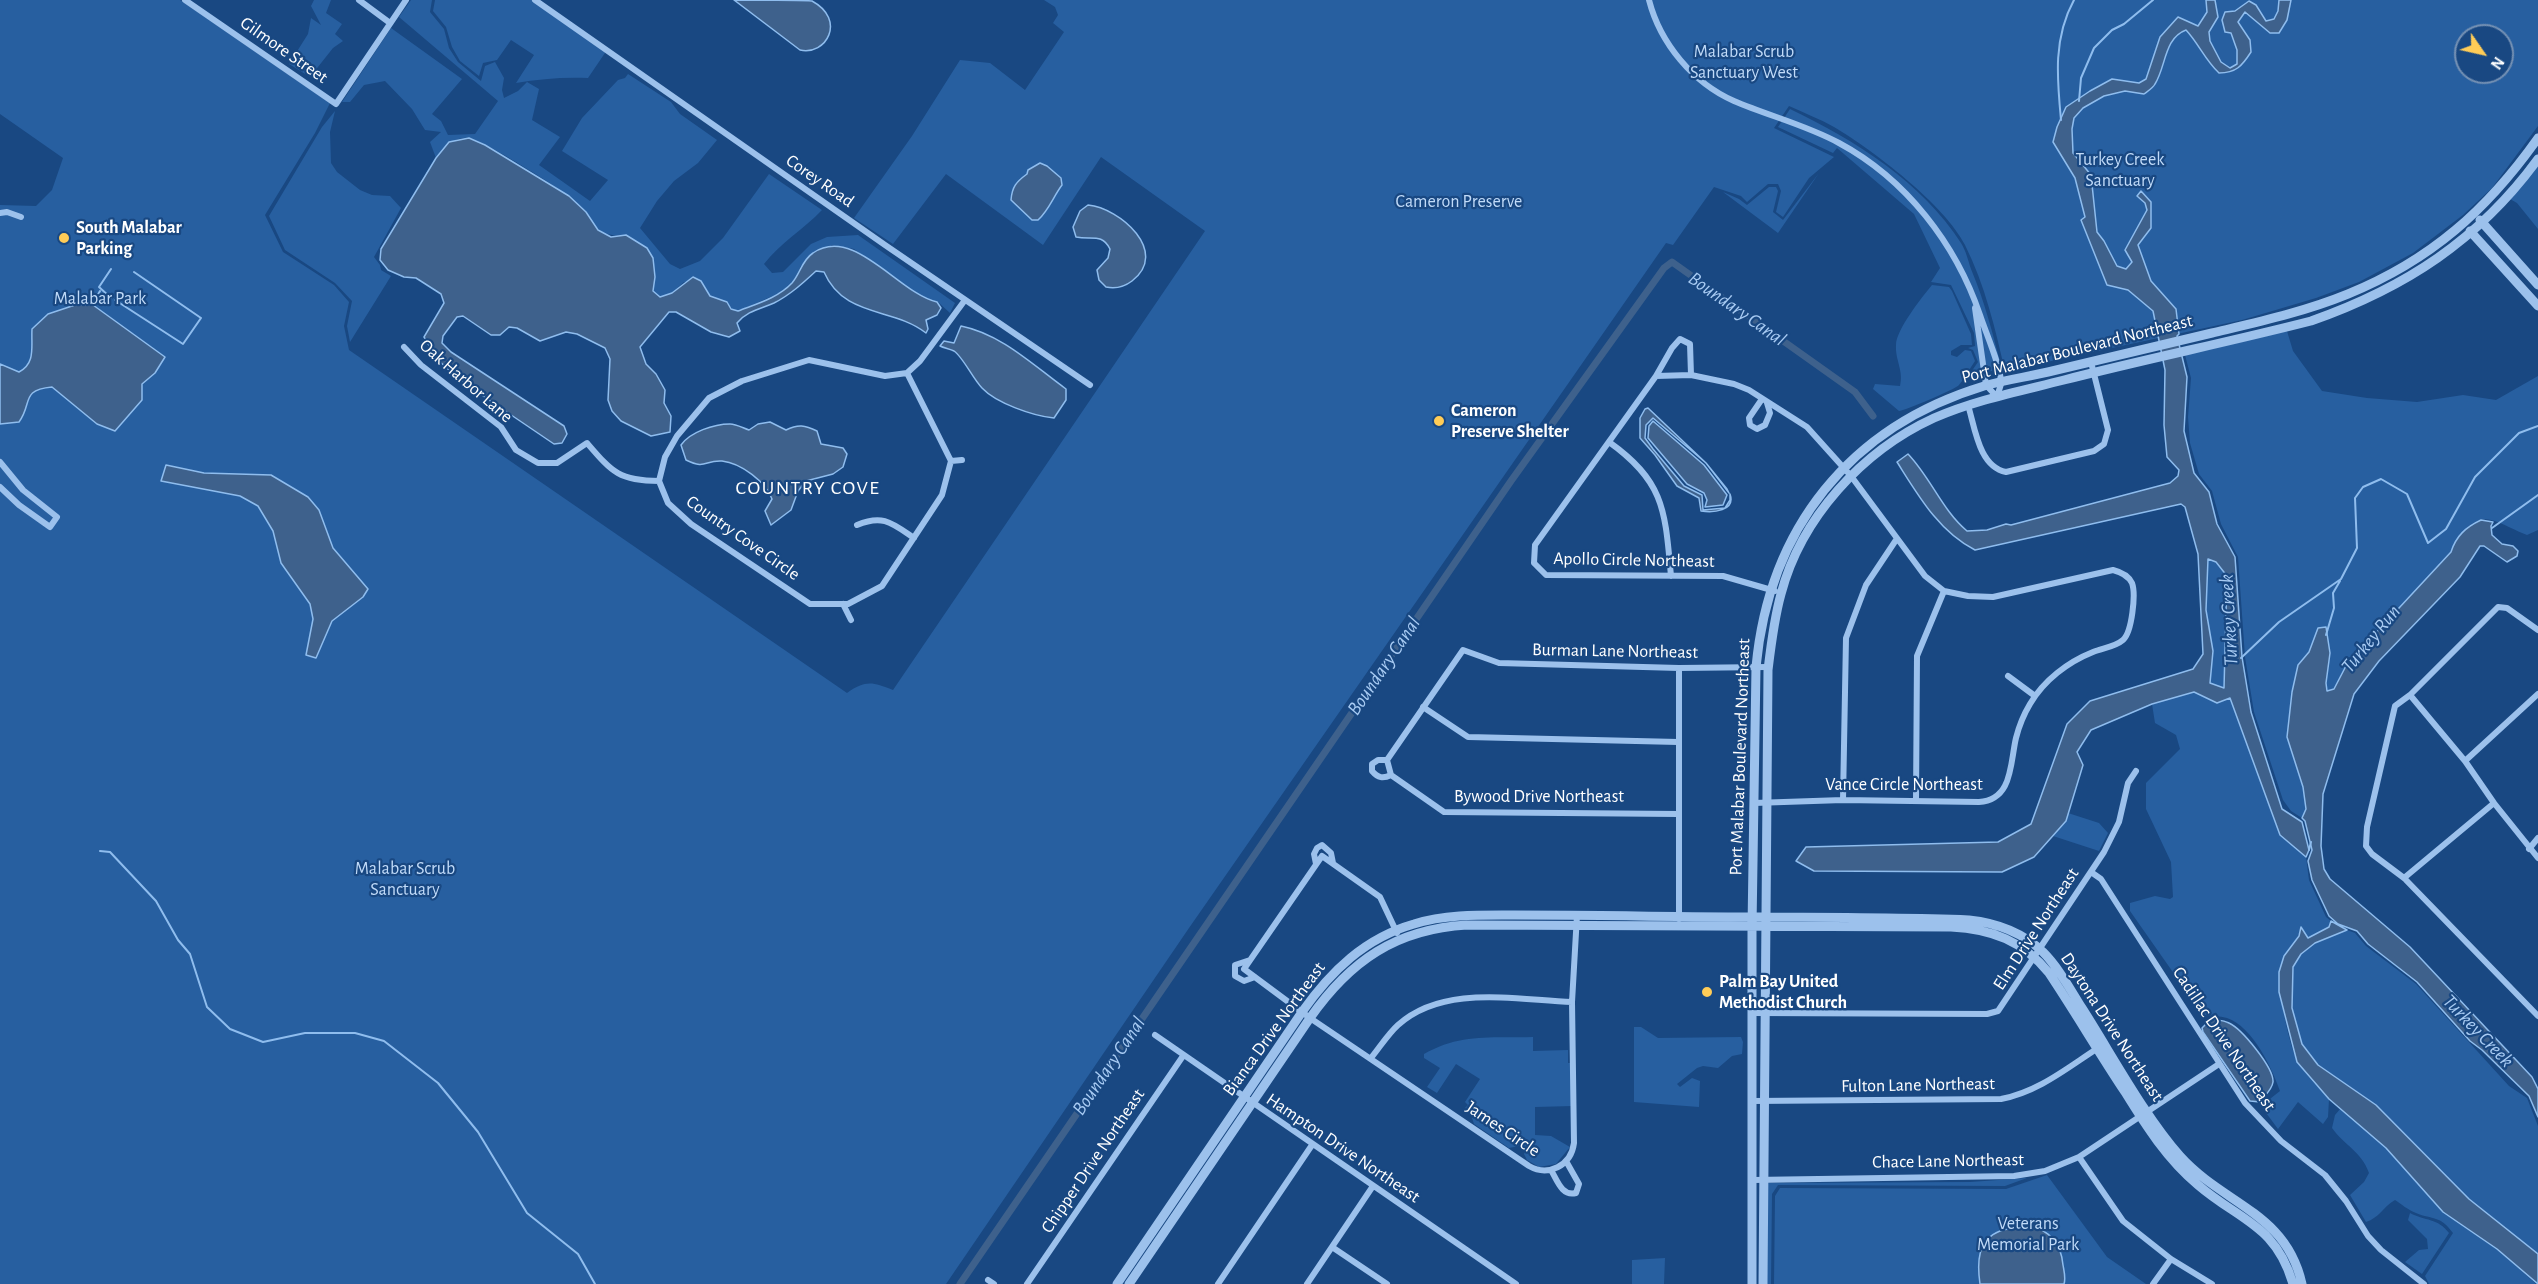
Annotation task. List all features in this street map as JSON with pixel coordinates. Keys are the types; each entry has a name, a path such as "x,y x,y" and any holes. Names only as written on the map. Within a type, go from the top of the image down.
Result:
{"street":[{"name":"Gilmore Street","path":"185,0 336,104 390,22"},
{"path":"358,0 390,22 406,0"},
{"name":"Corey Road","path":"536,0 965,300 1090,384"},
{"path":"545,7 550,0"},
{"path":"1649,0 1658,27 1670,47 1708,86 1732,100 1777,116 1839,143 1868,161 1902,188 1942,237 1960,267 1975,302 2001,383 1997,397"},
{"name":"Port Malabar Boulevard Northeast","path":"1752,1284 1752,922 1756,667 1759,631 1770,589 1781,560 1800,523 1820,494 1844,467 1871,444 1929,407 1986,385 2144,350 2276,317 2349,294 2415,260 2475,215 2511,176 2538,138"},
{"name":"Port Malabar Boulevard Northeast","path":"1763,1284 1768,667 1781,593 1792,564 1810,529 1829,501 1851,476 1898,438 1933,419 1968,405 2311,321 2352,306 2421,271 2472,234 2521,183 2538,159"},
{"path":"0,213 8,212 21,216"},
{"path":"2475,215 2538,285"},
{"path":"2464,225 2538,306"},
{"path":"2415,260 2421,271"},
{"path":"2349,294 2352,306"},
{"path":"659,481 665,457 676,436 709,398 742,381 809,360 885,376 907,373 920,361 965,300"},
{"path":"1975,302 1986,385 1997,397"},
{"name":"Apollo Circle Northeast","path":"1691,375 1690,344 1680,339 1535,545 1534,563 1546,575 1723,576 1781,593"},
{"name":"Oak Harbor Lane","path":"404,346 421,365 501,427 516,450 538,463 557,463 587,443 609,468 634,481 659,481"},
{"path":"1968,405 1986,461 1995,470 2006,472 2094,451 2104,444 2108,430 2091,362"},
{"path":"907,373 951,461 962,460"},
{"path":"1656,376 1691,375 1734,384 1749,390 1807,427 1844,467 1896,540 1925,576 1944,591 1917,656 1916,801"},
{"path":"1609,442 1634,460 1655,489 1666,523 1671,576"},
{"name":"Country Cove Circle","path":"659,481 669,503 691,524 790,591 810,604 848,604 882,586 942,495 951,461"},
{"path":"0,462 23,490 57,517 50,527 19,505 0,487"},
{"path":"857,525 872,519 891,522 914,538"},
{"path":"1843,800 1846,638 1866,585 1896,540"},
{"name":"Vance Circle Northeast","path":"1754,802 1843,800 1984,802 2000,795 2008,782 2019,727 2036,696 2050,679 2070,663 2124,639 2130,628 2133,593 2129,579 2114,570 1993,597 1968,596 1944,591"},
{"path":"843,604 851,620"},
{"path":"2538,630 2507,608 2498,607 2410,695 2395,706 2367,827 2366,846 2372,854 2404,878 2538,1016"},
{"name":"Burman Lane Northeast","path":"1423,707 1463,650 1499,663 1679,668 1768,667"},
{"path":"1679,668 1679,921"},
{"path":"2008,676 2036,696"},
{"path":"2465,761 2538,694"},
{"path":"2410,695 2465,761 2494,803 2538,858"},
{"path":"1387,760 1378,760 1372,764 1372,771 1376,776 1384,778 1391,775 1387,760 1423,707 1468,737 1678,742"},
{"name":"Elm Drive Northeast","path":"1753,1014 1993,1014 2006,1002 2114,835 2124,806 2128,783 2136,771"},
{"name":"Bywood Drive Northeast","path":"1391,775 1444,812 1678,814"},
{"path":"2404,878 2494,803"},
{"path":"2529,849 2538,838"},
{"path":"1316,864 1314,854 1322,845 1331,852 1333,863"},
{"path":"1255,977 1244,969 1322,856 1380,897 1398,935"},
{"name":"Cadillac Drive Northeast","path":"2091,872 2101,879 2245,1103 2281,1141 2325,1175 2368,1236 2381,1250 2424,1284"},
{"path":"1551,1170 1565,1192 1576,1193 1579,1184 1566,1161 1574,1143 1572,1002 1577,915"},
{"name":"Bianca Drive Northeast","path":"1117,1284 1137,1263 1306,1015 1341,978 1398,935 1487,920 1577,915 1679,921 1752,922"},
{"name":"Bianca Drive Northeast","path":"1487,920 1576,926 1679,921"},
{"name":"Daytona Drive Northeast","path":"1752,922 1978,929 2008,939 2038,953 2053,980 2101,1046 2144,1114 2163,1151 2188,1176 2266,1234 2280,1252 2293,1284"},
{"name":"James Circle","path":"1250,960 1235,965 1235,976 1244,981 1255,977 1306,1015 1529,1166 1538,1170 1551,1170 1566,1161"},
{"path":"1371,1058 1397,1026 1421,1009 1440,1001 1466,998 1572,1002"},
{"name":"Hampton Drive Northeast","path":"1155,1035 1516,1284"},
{"name":"Fulton Lane Northeast","path":"1752,1101 2001,1099 2042,1085 2101,1046"},
{"name":"Chipper Drive Northeast","path":"1027,1284 1183,1056"},
{"name":"Chace Lane Northeast","path":"1753,1180 2014,1176 2045,1172 2079,1157 2219,1064"},
{"name":"Daytona Drive Northeast","path":"2144,1114 2193,1169 2272,1227 2292,1255 2302,1284"},
{"path":"1218,1284 1312,1145"},
{"path":"2079,1157 2124,1221 2171,1258 2212,1284"},
{"path":"1307,1284 1373,1186"},
{"path":"1753,1232 1759,1234 1763,1270"},
{"path":"1332,1247 1387,1284"},
{"path":"1752,1256 1757,1284"},
{"path":"2153,1284 2171,1258"},
{"name":"Bianca Drive Northeast","path":"1129,1284 1137,1263"},
{"path":"987,1280 994,1284"}],"green space":[{"path":"0,0 180,0 330,103 315,133 265,215 283,252 334,285 349,302 344,326 349,350 847,693 864,684 880,685 893,690 1205,231 1101,157 1043,245 946,174 893,244 854,218 912,136 960,60 990,63 1025,90 1064,32 1053,23 1058,15 1055,7 1044,0 2538,0 2538,126 2492,188 2463,215 2413,253 2359,282 2316,298 2242,320 2005,371 1984,291 1972,260 1955,229 1942,213 1907,180 1868,150 1834,127 1789,106 1774,128 1834,157 1809,178 1783,217 1776,212 1781,191 1778,184 1768,184 1747,202 1741,196 1714,187 1673,245 1666,243 1189,928 946,1284 0,1284 0,205 36,206 52,190 63,158 0,114"},
{"path":"314,0 331,0 326,13 342,24 335,34 343,41 333,48 310,77 289,64 308,34 311,18 321,25 311,6"},
{"path":"411,0 432,0 430,12 444,29 449,48 458,62 481,81 485,66 495,62 504,78 502,90 504,98 518,91 527,82 539,89 532,120 560,137 539,165 590,201 608,180 562,151 582,118 618,80 625,78 628,74 671,102 680,114 717,140 698,163 674,181 657,201 640,228 670,264 680,269 700,261 723,238 769,174 822,210 777,249 764,264 772,273 783,272 811,244 827,237 858,235 955,303 950,313 938,302 923,299 854,249 832,245 801,266 793,282 782,292 738,311 731,309 727,302 710,296 701,281 684,282 672,293 660,297 652,291 655,277 626,235 615,235 599,230 578,204 536,174 470,138 459,139 446,146 436,158 430,142 441,132 425,130 412,109 385,81 364,85 350,102 342,102 391,28 462,79 432,114 441,121 448,135 475,134 498,101 399,17"},
{"path":"435,0 533,0 607,50 588,78 516,83 534,55 511,40 497,60 483,63 479,76 460,61 452,47 446,27 433,11"},
{"path":"1790,109 1839,134 1885,165 1907,182 1945,221 1966,252 1985,306 2002,369 1969,375 1978,362 1973,350 1968,348 1975,346 1974,333 1951,285 1931,282 1940,268 1914,214 1837,148 1833,153 1778,127"},
{"path":"335,111 330,132 331,163 337,172 360,190 372,195 390,196 401,208 374,257 381,270 391,276 350,342 347,326 352,301 335,283 285,250 269,216 322,127"},
{"path":"2538,165 2538,229 2517,203 2510,199"},
{"path":"1819,173 1778,233 1723,192 1747,205 1769,187 1776,187 1778,191 1773,212 1783,220"},
{"path":"1932,285 1949,287 1971,334 1972,345 1961,345 1951,351 1951,355 1957,357 1965,350 1971,351 1975,361 1956,387 1930,400 1899,411 1873,389 1875,384 1900,386 1897,339 1910,314"},
{"path":"2287,331 2293,351 2322,391 2417,402 2463,395 2496,400 2538,376 2538,530 2527,535 2500,523 2484,519 2466,528 2451,552 2347,664 2335,689 2327,691 2330,653 2318,628 2309,652 2298,665 2287,737 2303,787 2306,809 2302,818 2291,811 2283,800 2254,712 2245,657 2238,557 2221,524 2212,491 2199,474 2190,443 2188,417 2191,378 2185,355"},
{"path":"2208,558 2216,562 2227,576 2225,688 2210,683 2213,651 2206,610"},
{"path":"2194,692 2217,703 2230,698 2280,835 2306,857 2309,880 2326,917 2331,921 2329,927 2308,938 2301,928 2282,963 2279,977 2285,1017 2295,1057 2329,1099 2328,1117 2323,1124 2298,1102 2278,1129 2261,1106 2280,1091 2260,1049 2245,1030 2236,1023 2224,1017 2203,1015 2130,911 2130,903 2155,896 2170,899 2173,897 2171,862 2146,809 2146,783 2180,749 2176,735 2155,723 2152,704"},
{"path":"2068,813 2099,823 2108,833 2099,851 2053,836 2066,821"},
{"path":"2347,930 2355,933 2366,946 2416,984 2509,1086 2527,1098 2538,1126 2538,1254 2469,1199 2376,1105 2318,1065 2302,1044 2292,1008 2293,967 2301,954 2315,943"},
{"path":"1634,1027 1641,1027 1658,1038 1741,1037 1742,1054 1732,1056 1718,1068 1703,1066 1697,1068 1677,1084 1680,1087 1692,1078 1700,1081 1699,1107 1634,1102"},
{"path":"1490,1037 1533,1037 1533,1051 1568,1050 1568,1063 1573,1063 1573,1106 1535,1107 1535,1135 1551,1136 1570,1147 1556,1164 1539,1167 1527,1160 1524,1154 1526,1150 1519,1146 1509,1148 1474,1124 1472,1118 1475,1115 1465,1108 1468,1105 1465,1102 1480,1079 1456,1064 1437,1093 1427,1087 1440,1068 1424,1058 1424,1054 1437,1047 1464,1040"},
{"path":"2341,1108 2386,1148 2443,1212 2496,1248 2536,1284 2429,1284 2425,1276 2453,1233 2444,1223 2413,1212 2395,1200 2366,1222 2350,1195 2364,1182 2369,1173 2362,1160 2332,1128 2335,1115"},
{"name":"Veterans Memorial Park","path":"2047,1175 2107,1257 2146,1284 1774,1284 1775,1196 1780,1188 2006,1189"},
{"path":"2027,1178 2005,1186 1778,1185 1772,1194 1771,1284 1767,1284 1768,1183 1970,1182"},
{"path":"2410,1213 2436,1222 2449,1233 2422,1274 2405,1262 2419,1250 2428,1249 2427,1239 2408,1220"},
{"path":"1665,1258 1664,1284 1632,1284 1632,1260"}],"water":[{"path":"734,0 812,1 823,9 829,18 829,35 818,48 800,50"},
{"name":"Turkey Creek","path":"2206,0 2215,0 2218,17 2209,32 2210,41 2221,62 2230,68 2237,64 2237,50 2231,33 2225,32 2222,20 2225,12 2235,11 2249,1 2256,5 2266,21 2274,19 2278,11 2279,0 2291,0 2287,20 2279,33 2270,33 2245,12 2238,22 2250,40 2251,52 2241,65 2230,72 2219,73 2186,30 2179,34 2169,46 2159,77 2144,94 2125,91 2104,96 2083,108 2074,118 2073,153 2091,175 2097,232 2117,266 2126,269 2132,262 2125,250 2147,210 2145,203 2137,196 2141,191 2151,202 2151,228 2138,245 2151,281 2176,309 2179,334 2177,336 2187,377 2184,431 2194,473 2209,492 2217,524 2235,557 2242,657 2251,712 2282,809 2302,822 2309,850 2306,857 2280,835 2230,698 2217,703 2194,692 2152,704 2091,730 2077,752 2083,765 2066,821 2034,857 2002,872 1814,871 1796,861 1806,847 1998,842 2031,824 2067,724 2090,701 2193,669 2203,654 2198,554 2185,507 2181,504 1975,550 1951,533 1930,512 1897,462 1908,454 1950,513 1967,531 2011,525 2170,483 2178,476 2179,470 2167,457 2164,425 2165,370 2153,311 2128,290 2107,285 2081,220 2085,217 2075,178 2053,142 2066,107 2112,79 2139,83 2146,79 2160,37 2178,17 2198,26 2207,12","holes":["2208,559 2216,562 2227,576 2224,688 2210,683 2213,651 2206,610"]},
{"path":"469,138 485,145 569,196 586,212 598,230 611,237 626,235 647,248 653,258 655,277 653,291 660,297 672,293 693,277 701,281 710,296 727,302 731,309 738,311 780,293 792,283 809,256 828,247 844,248 860,254 907,287 937,302 941,308 937,315 926,320 928,329 926,333 899,319 856,305 833,287 824,272 816,271 774,303 745,316 737,323 740,331 729,337 711,332 676,312 669,312 640,347 646,364 656,374 665,390 664,403 671,416 670,432 651,436 621,421 612,411 608,400 610,359 605,348 577,334 566,332 540,341 517,328 509,327 500,335 491,335 463,316 457,317 443,336 442,343 451,352 564,426 567,434 562,443 554,444 461,381 438,360 424,337 444,303 441,294 416,278 404,277 388,270 380,260 381,249 436,158 449,142"},
{"path":"1040,163 1061,178 1062,185 1042,216 1038,220 1032,220 1011,200 1015,185 1027,174 1028,170"},
{"path":"1088,205 1114,214 1136,233 1143,245 1146,257 1142,270 1126,285 1116,288 1106,287 1099,280 1097,270 1108,258 1110,249 1104,241 1096,238 1076,237 1073,227 1080,211"},
{"path":"75,305 93,305 165,357 155,373 142,384 142,400 115,431 97,424 52,387 31,394 19,422 0,424 0,364 19,372 28,364 32,354 32,329 48,314"},
{"path":"961,326 976,330 1003,343 1066,389 1066,400 1054,418 1015,408 988,394 954,351 940,346 944,341 954,343"},
{"path":"1648,408 1706,463 1653,418 1646,425 1645,438 1653,449 1684,486 1702,495 1703,510 1725,508 1730,500 1730,494 1731,500 1727,507 1722,510 1711,512 1701,511 1699,498 1677,486 1640,438 1640,418"},
{"path":"1653,421 1704,465 1727,495 1723,505 1705,507 1707,500 1704,493 1687,484 1648,438 1649,426"},
{"path":"770,422 786,430 798,426 813,429 817,431 821,444 843,448 847,454 843,467 833,474 806,481 798,491 791,510 771,525 765,511 772,499 759,480 737,465 722,461 698,464 686,460 681,445 690,436 717,425 737,425 749,430 758,424"},
{"path":"166,465 204,473 271,475 308,497 319,510 333,548 368,589 363,597 332,621 316,658 306,655 313,619 310,604 281,563 273,531 258,506 240,496 161,481"},
{"name":"Turkey Creek","path":"2481,520 2493,522 2492,535 2502,544 2513,546 2518,551 2517,556 2507,562 2484,546 2480,546 2460,577 2379,661 2354,694 2323,794 2321,846 2324,869 2330,879 2410,947 2532,1077 2538,1089 2538,1117 2529,1096 2470,1041 2417,982 2368,944 2357,931 2338,924 2329,916 2312,880 2308,861 2312,850 2305,821 2302,818 2306,809 2303,787 2287,737 2292,692 2298,665 2309,652 2318,628 2326,627 2330,653 2327,691 2334,689 2347,664 2451,552 2462,533"},
{"path":"2331,921 2347,930 2315,943 2301,954 2293,967 2292,1008 2302,1044 2318,1065 2376,1105 2469,1199 2538,1254 2538,1284 2497,1249 2443,1212 2386,1148 2329,1099 2297,1062 2279,992 2279,972 2284,956 2299,936 2301,927 2308,938 2329,927"},
{"path":"2211,1019 2225,1021 2242,1033 2268,1068 2273,1082 2270,1090 2260,1102 2250,1101 2203,1032 2202,1028"},
{"path":"2028,1224 2048,1234 2057,1244 2062,1257 2064,1284 1980,1284 1980,1253 1987,1240 2000,1231"}],"waterway":[{"path":"2061,120 2058,58 2067,14 2074,0"},
{"path":"2079,101 2081,78 2094,48 2112,30 2124,24 2153,0"},
{"name":"Boundary Canal","path":"960,1284 1511,481 1664,268 1672,262 1855,392 1873,416"},
{"path":"111,269 99,287 111,298"},
{"path":"115,300 183,344 201,318 134,272"},
{"path":"96,298 100,291"},
{"name":"Turkey Creek","path":"2241,658 2279,622 2341,579 2357,548 2355,498 2363,487 2381,479 2407,494 2428,543 2446,529 2475,477 2519,433 2538,426"},
{"name":"Turkey Run","path":"2492,528 2538,495"},
{"path":"2326,635 2334,608 2333,593 2340,581"},
{"name":"Turkey Run","path":"2309,850 2311,842"},
{"path":"100,851 110,852 156,901 178,940 190,954 207,1007 230,1029 263,1042 305,1033 355,1033 384,1041 438,1083 478,1132 527,1213 578,1254 595,1284"}],"place":[{"name":"South Malabar Parking","path":"64,238"},
{"name":"Cameron Preserve Shelter","path":"1439,421"},
{"name":"Palm Bay United Methodist Church","path":"1707,992"}],"district":[{"name":"COUNTRY COVE","path":"808,488"}],"park label":[{"name":"Malabar Scrub Sanctuary West","path":"1744,62"},
{"name":"Turkey Creek Sanctuary","path":"2120,170"},
{"name":"Cameron Preserve","path":"1459,202"},
{"name":"Malabar Park","path":"100,299"},
{"name":"Malabar Scrub Sanctuary","path":"405,879"}]}
